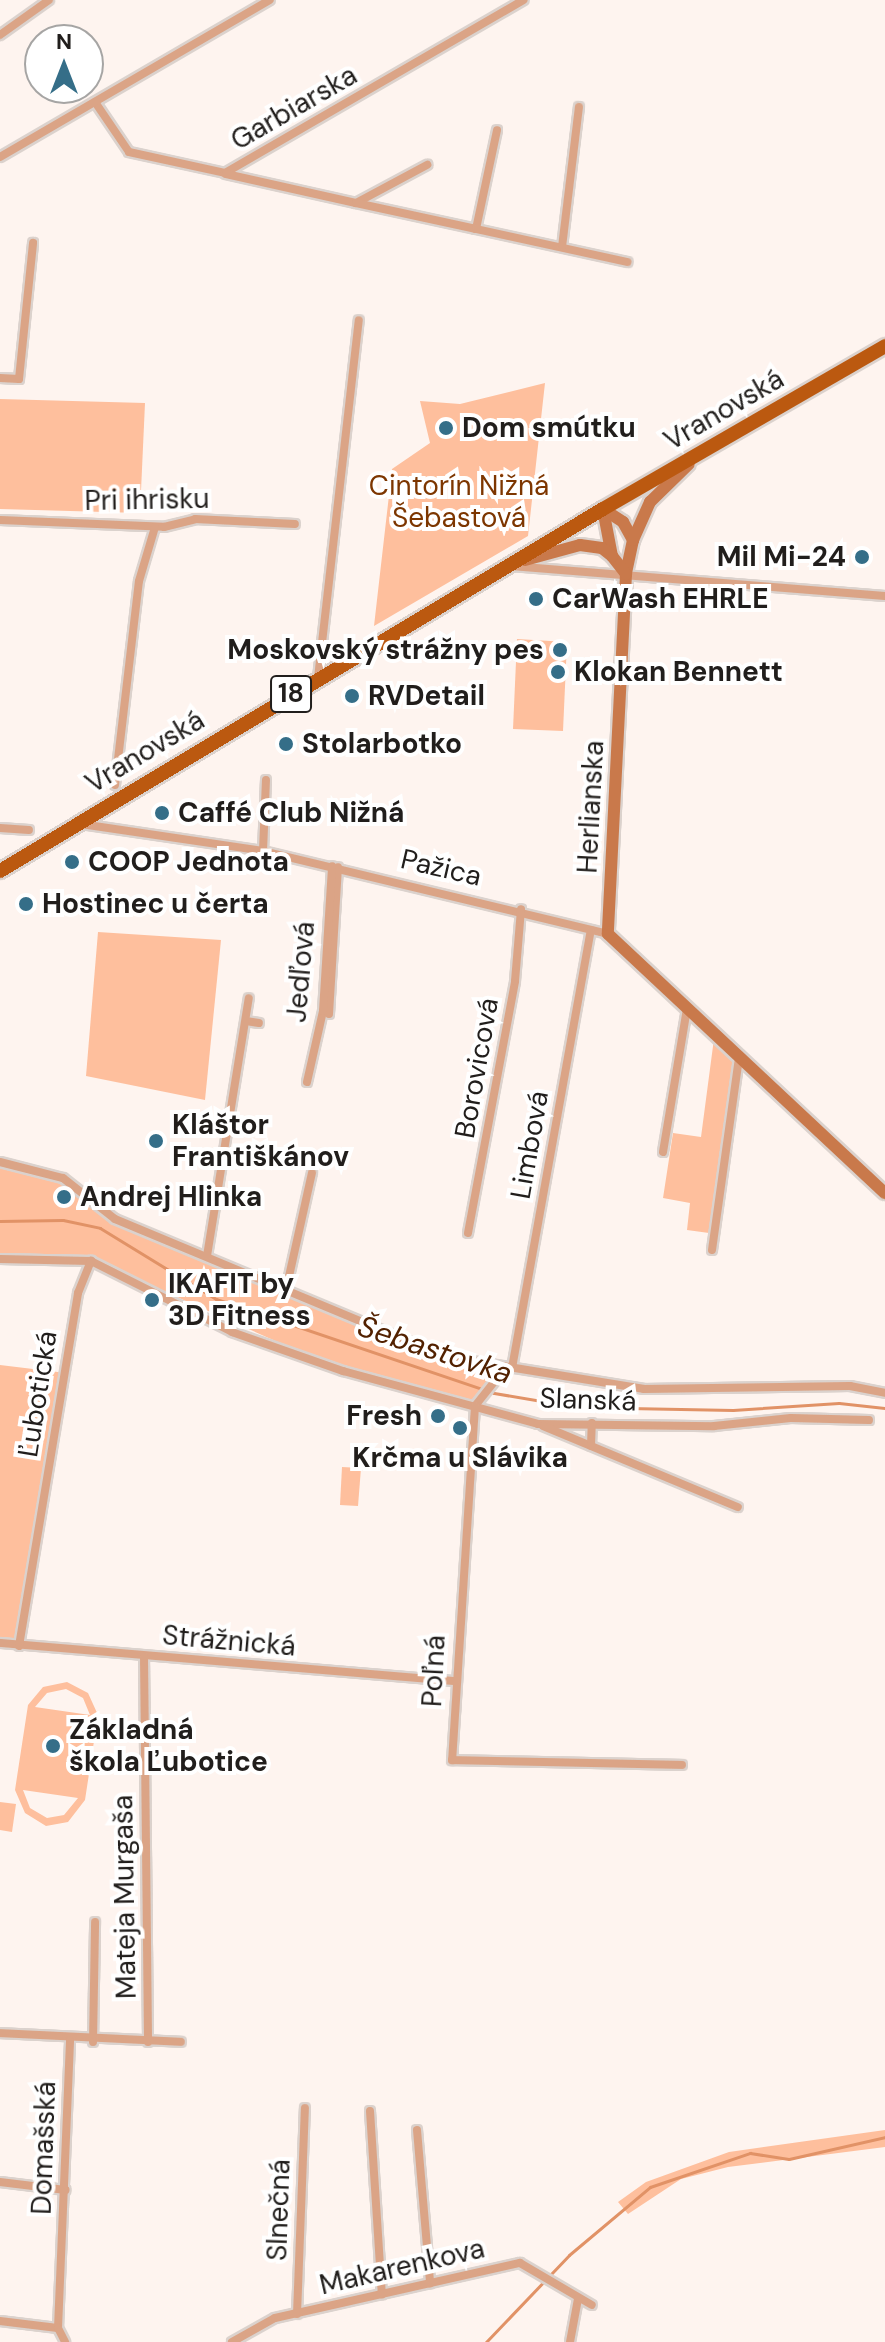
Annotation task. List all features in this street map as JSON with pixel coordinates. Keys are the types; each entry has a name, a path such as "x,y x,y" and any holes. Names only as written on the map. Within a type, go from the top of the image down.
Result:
{"main road":[{"name":"Vranovská","path":"1,870 603,509 885,346"}],"street":[{"path":"0,35 49,0"},
{"path":"104,97 270,0"},
{"name":"Garbiarska","path":"96,104 129,152 225,173 523,0"},
{"path":"0,157 92,104"},
{"path":"562,247 579,107"},
{"path":"476,229 497,130"},
{"path":"356,203 427,165"},
{"path":"225,173 627,262"},
{"path":"0,378 19,379 33,243"},
{"path":"318,678 359,320"},
{"name":"Herlianska","path":"608,934 626,574 633,540 650,502 702,452"},
{"path":"603,509 623,522 633,540"},
{"path":"603,509 612,556"},
{"name":"Pri ihrisku","path":"0,520 155,527 195,519 295,524"},
{"name":"Vranovská","path":"115,785 139,581 155,527"},
{"path":"507,566 570,546 597,547 612,556 626,574"},
{"path":"507,566 885,596"},
{"path":"263,851 266,780"},
{"name":"Pažica","path":"76,823 263,851 335,866 521,909 608,934"},
{"path":"0,828 29,830"},
{"name":"Jedľová","path":"329,1014 335,866"},
{"name":"Jedľová","path":"307,1082 323,1011 335,866"},
{"name":"Borovicová","path":"468,1233 515,981 521,909"},
{"name":"Limbová","path":"509,1367 591,930"},
{"path":"608,934 885,1193"},
{"path":"207,1256 249,998"},
{"path":"663,1152 687,1009"},
{"path":"246,1021 259,1023"},
{"path":"712,1250 739,1059"},
{"name":"Slanská","path":"0,1162 63,1178 115,1219 447,1357 644,1389 850,1386 885,1393"},
{"path":"286,1290 312,1173"},
{"name":"Slanská","path":"0,1259 91,1261 232,1332 343,1371 538,1424 714,1426 791,1418 869,1420"},
{"name":"Ľubotická","path":"19,1646 78,1293 91,1261"},
{"path":"475,1406 509,1367"},
{"name":"Poľná","path":"475,1406 452,1760 682,1765"},
{"path":"591,1446 592,1423"},
{"path":"538,1424 738,1507"},
{"name":"Strážnická","path":"0,1643 455,1681"},
{"name":"Mateja Murgaša","path":"144,1656 148,2042"},
{"path":"93,2042 95,1922"},
{"path":"0,2033 93,2042 181,2042"},
{"name":"Domašská","path":"58,2328 70,2040"},
{"name":"Slnečná","path":"297,2314 305,2108"},
{"path":"370,2111 382,2295"},
{"path":"417,2130 430,2283"},
{"path":"0,2182 66,2190"},
{"name":"Makarenkova","path":"232,2342 275,2318 520,2263 592,2305"},
{"path":"570,2342 578,2299"},
{"path":"0,2321 58,2328 65,2342"}],"green space":[{"name":"Cintorín Nižná Šebastová","path":"545,383 528,536 374,626 392,469 430,443 420,401 460,404"},
{"path":"0,399 145,403 140,513 0,509"},
{"path":"517,639 567,642 563,731 513,729"},
{"path":"98,932 221,940 205,1100 86,1076"},
{"path":"715,1031 737,1050 709,1233 687,1230 690,1203 663,1198 673,1133 701,1137"},
{"path":"0,1160 76,1186 115,1219 405,1339 503,1366 478,1404 309,1356 94,1260 0,1257"},
{"path":"0,1365 66,1373 19,1646 0,1643"},
{"path":"342,1467 361,1468 358,1506 340,1505"},
{"path":"67,1682 88,1693 98,1715 85,1800 68,1822 46,1826 25,1813 15,1790 28,1705 43,1687","holes":["66,1689 83,1698 90,1715 35,1707 47,1693","23,1790 78,1798 64,1815 47,1818 30,1808"]},
{"path":"0,1802 16,1804 12,1832 0,1830"},
{"path":"885,2130 885,2147 728,2167 681,2179 628,2214 618,2202 646,2182 729,2152"}],"waterway":[{"name":"Šebastovka","path":"0,1221 63,1220 100,1228 216,1299 494,1393 553,1403 628,1408 733,1410 839,1403 885,1408"},
{"path":"486,2342 569,2255 650,2187 750,2153 789,2159 885,2137"}],"place":[{"name":"Dom smútku","path":"446,428"},
{"name":"Mil Mi-24","path":"862,557"},
{"name":"CarWash EHRLE","path":"536,599"},
{"name":"Moskovský strážny pes","path":"560,650"},
{"name":"Klokan Bennett","path":"558,672"},
{"name":"RVDetail","path":"352,696"},
{"name":"Stolarbotko","path":"286,744"},
{"name":"Caffé Club Nižná","path":"162,813"},
{"name":"COOP Jednota","path":"72,862"},
{"name":"Hostinec u čerta","path":"26,904"},
{"name":"Kláštor Františkánov","path":"156,1141"},
{"name":"Andrej Hlinka","path":"64,1197"},
{"name":"IKAFIT by 3D Fitness","path":"152,1300"},
{"name":"Fresh","path":"438,1416"},
{"name":"Krčma u Slávika","path":"460,1428"},
{"name":"Základná škola Ľubotice","path":"53,1746"}]}
